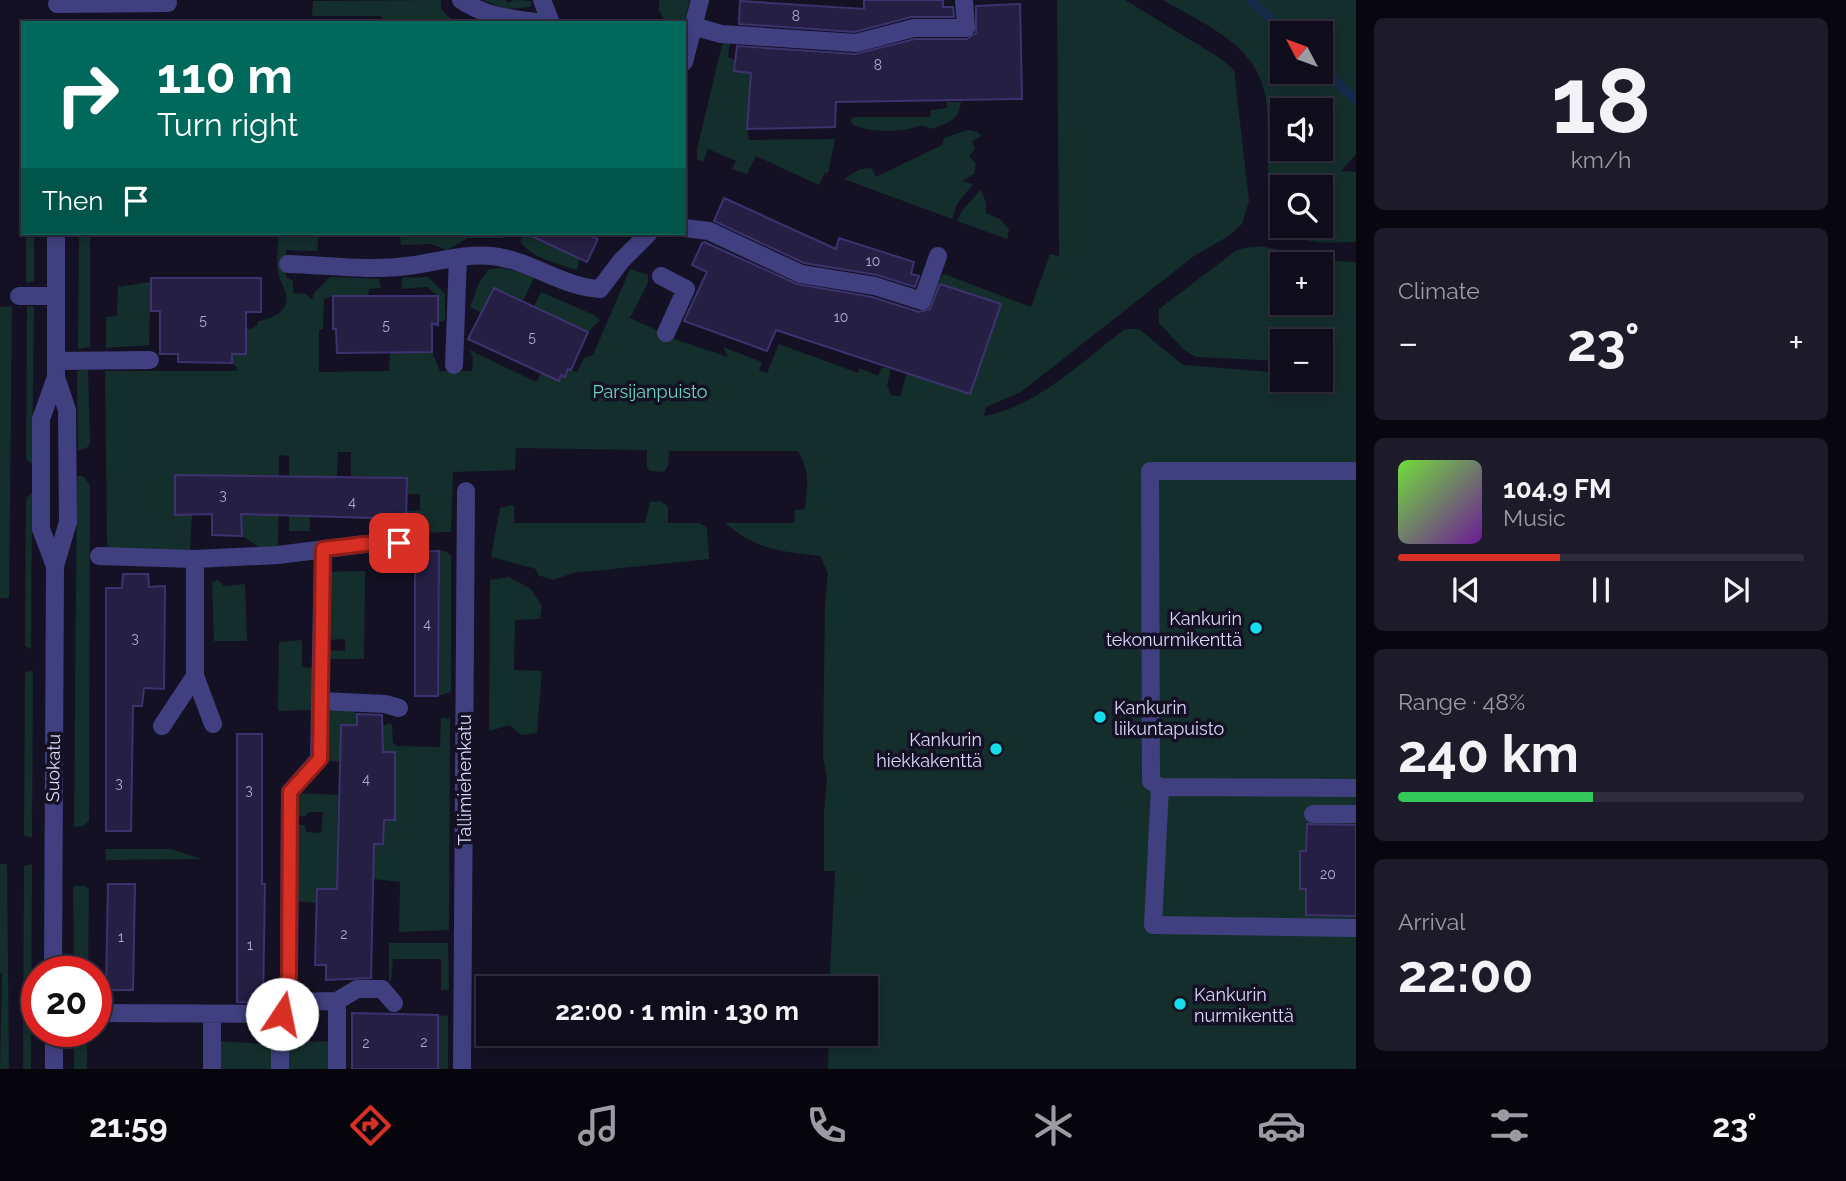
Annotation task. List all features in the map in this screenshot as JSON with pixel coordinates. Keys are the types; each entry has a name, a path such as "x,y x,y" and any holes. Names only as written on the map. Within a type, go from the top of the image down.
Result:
{"street":[{"path":"461,0 476,11 506,20"},
{"path":"542,0 550,21"},
{"path":"686,54 700,0"},
{"path":"693,26 721,34 856,43 914,28 966,28 964,0"},
{"path":"57,21 57,2 168,3"},
{"path":"686,229 709,231 801,274 875,286 922,301 938,256"},
{"name":"Suokatu","path":"55,566 41,529 40,419 55,369 57,235"},
{"path":"288,264 405,266 493,256 542,270 580,288 600,289 621,261 647,235"},
{"path":"454,365 458,258"},
{"path":"661,276 686,289 666,333"},
{"path":"19,296 56,296"},
{"path":"55,369 150,360"},
{"name":"Suokatu","path":"53,956 55,566 68,522 67,410 55,369"},
{"path":"1356,471 1150,471 1151,781 1160,787 1356,788"},
{"name":"Tallimiehenkatu","path":"462,1069 466,491"},
{"path":"99,556 195,559 278,555 365,544 399,543"},
{"path":"280,1069 283,1008 289,976 290,792 320,759 323,549"},
{"path":"195,559 195,676 213,724"},
{"path":"162,726 195,676"},
{"path":"320,701 385,704 398,708"},
{"path":"1160,787 1153,925 1356,928"},
{"path":"1313,814 1356,814"},
{"path":"112,1013 283,1008 337,1001 357,989 382,989 394,1003"},
{"path":"337,1001 337,1069"},
{"path":"212,1069 222,1011"},
{"path":"54,1047 54,1069"}],"green space":[{"path":"441,0 441,9 453,21 382,21 382,16 312,16 313,1"},
{"path":"482,0 506,0 507,3 514,0 532,1 530,7 507,9"},
{"path":"659,0 690,0 685,21 665,21 659,10"},
{"name":"Parsijanpuisto","path":"1057,0 1125,0 1220,58 1234,70 1249,201 1242,224 1227,237 1194,256 1021,392 986,407 984,416 1004,411 1041,393 1125,329 1139,329 1183,365 1270,372 1270,392 1333,392 1333,329 1270,329 1270,360 1196,357 1184,350 1159,323 1159,309 1237,250 1267,247 1282,252 1270,252 1270,315 1333,315 1333,261 1356,262 1356,1069 828,1069 829,1046 878,1046 878,976 830,976 835,871 824,871 827,778 823,757 825,603 828,573 820,556 769,548 748,539 725,523 794,523 795,510 805,509 807,486 805,467 798,451 669,451 668,466 664,472 650,471 647,467 647,450 516,448 515,470 453,472 451,532 382,534 382,526 405,527 407,511 420,510 420,494 407,494 407,478 351,476 351,452 338,452 337,476 298,476 297,516 310,517 310,531 289,531 289,456 279,455 278,548 259,547 242,536 241,515 272,514 272,475 175,475 175,514 192,514 190,551 109,548 107,544 105,371 236,371 232,354 246,328 251,329 258,321 279,313 287,300 277,267 279,235 319,235 317,251 286,250 286,277 293,281 293,293 306,294 312,300 314,293 330,277 379,279 381,288 369,289 368,296 333,296 324,299 323,329 319,330 319,372 389,371 390,352 432,352 440,371 472,371 473,358 470,350 536,382 541,373 559,381 568,369 577,372 584,358 593,355 630,269 648,275 648,283 630,318 680,341 728,357 723,347 762,362 759,370 767,373 779,344 858,373 860,368 878,376 882,367 891,369 887,385 891,395 900,396 907,373 970,394 1001,305 940,284 929,315 926,313 935,283 944,274 1031,307 1050,254 1059,256"},
{"path":"1163,0 1356,0 1356,154 1341,171 1356,172 1356,242 1327,242 1302,238 1333,238 1333,175 1270,175 1270,196 1266,103 1260,77 1239,48 1210,27"},
{"path":"730,38 728,57 735,60 734,71 751,73 747,129 749,140 835,139 828,173 825,172 819,185 756,156 747,174 732,169 736,161 708,149 703,162 697,159 697,149 722,45"},
{"path":"947,102 961,102 958,114 946,123 930,129 922,126 902,130 878,130 851,123 851,119 855,117 930,117 931,110 947,108"},
{"path":"968,130 981,136 972,141 975,149 969,156 976,164 974,174 962,181 973,184 957,204 952,219 844,179 860,169 872,168 876,177 942,145 944,138"},
{"path":"981,189 986,213 1000,219 1009,230 1007,239 957,221"},
{"path":"26,235 34,235 34,281 26,283"},
{"path":"79,235 90,235 90,347 78,349"},
{"path":"378,235 506,235 503,238 468,238 447,250 431,244 401,245 400,236"},
{"path":"522,235 527,235 580,259 577,270 546,260 532,253 520,242"},
{"path":"502,268 534,278 523,301 495,288 482,313 470,307 479,283 489,269"},
{"path":"428,277 445,294 445,321 438,322 438,296 427,287 401,289 402,278"},
{"path":"151,282 149,345 106,348 106,317 117,316 118,287"},
{"path":"541,292 600,320 588,332 534,306"},
{"path":"12,306 9,598 0,598 0,307"},
{"path":"27,306 34,307 32,464 26,459"},
{"path":"88,370 90,442 88,447 78,451 77,371"},
{"path":"77,476 83,476 90,485 89,821 83,826 74,827"},
{"path":"32,493 31,649 25,646 26,498"},
{"path":"660,501 668,506 668,523 699,523 707,528 709,559 573,573 553,580 538,575 536,569 491,557 500,508 514,505 514,523 645,523 650,502"},
{"path":"439,551 451,555 451,692 438,696"},
{"path":"365,571 364,659 329,659 327,650 345,651 345,639 327,640 327,572"},
{"path":"509,577 531,589 542,606 540,619 515,620 514,670 542,671 537,733 521,735 510,725 489,731 490,580"},
{"path":"218,580 224,586 245,584 247,641 214,641 212,582"},
{"path":"302,640 302,667 314,668 313,710 278,711 279,642"},
{"path":"33,671 32,837 24,836 25,672"},
{"path":"333,710 353,711 357,714 357,725 341,725 340,762 327,761 328,713"},
{"path":"441,718 450,719 449,930 399,932 400,882 374,879 373,874 337,873 337,889 317,889 317,903 293,901 295,825 305,825 306,832 321,833 323,812 309,812 306,816 295,817 296,793 338,795 337,844 383,844 384,820 395,820 395,752 383,752 383,726 390,723 393,743 397,746 440,747"},
{"path":"105,849 171,849 201,859 106,860"},
{"path":"0,864 7,864 9,1069 0,1069"},
{"path":"32,864 32,956 24,956 24,866"},
{"path":"73,886 85,886 89,890 88,956 74,956"},
{"path":"389,943 448,943 449,990 441,990 441,959 393,959 389,981"},
{"path":"438,1015 448,1016 448,1069 438,1069"},
{"path":"220,1041 273,1045 273,1069 220,1069"},
{"path":"330,1041 331,1069 287,1069 287,1043"},
{"path":"23,1047 31,1047 31,1069 23,1069"},
{"path":"74,1047 87,1047 87,1069 74,1069"}],"building":[{"path":"864,0 943,0 943,7 953,7 954,17 911,17 855,32 739,24 740,1 864,9"},
{"path":"1020,4 1022,99 836,102 835,127 747,129 751,73 734,71 737,46 855,54 915,39 967,39 976,33 976,6"},
{"path":"724,198 836,249 839,238 914,262 911,274 919,276 915,287 877,275 804,263 714,221"},
{"path":"529,235 589,235 598,239 587,262"},
{"path":"704,242 797,284 872,297 919,312 930,309 940,284 1001,304 970,394 776,330 767,351 684,321 707,272 692,265"},
{"path":"151,278 261,278 261,312 246,312 246,354 232,354 232,363 178,362 178,354 160,354 160,311 151,311"},
{"path":"494,288 588,332 571,370 568,369 565,377 561,375 559,381 468,339"},
{"path":"333,296 438,296 438,325 432,323 432,352 337,353 336,329 333,329"},
{"path":"175,475 407,478 406,519 241,514 242,536 212,535 212,514 175,515"},
{"path":"439,551 438,696 415,696 415,552"},
{"path":"123,574 148,574 149,587 165,586 164,689 144,688 142,706 133,706 131,831 106,831 106,588 122,588"},
{"path":"357,714 382,715 383,752 395,752 395,820 384,820 383,844 374,844 371,978 326,980 326,965 315,965 317,889 337,889 341,725 357,725"},
{"path":"237,734 262,734 262,884 265,884 263,1003 237,1002"},
{"path":"1307,824 1356,825 1356,916 1306,915 1306,889 1300,889 1300,851 1306,851"},
{"path":"108,884 135,884 133,990 112,990 112,956 107,956"},
{"path":"352,1013 438,1015 438,1069 352,1069"}],"waterway":[{"path":"1250,0 1273,21"},
{"path":"1334,79 1356,100"}],"place":[{"name":"Kankurin tekonurmikenttä","path":"1256,628"},
{"name":"Kankurin liikuntapuisto","path":"1100,717"},
{"name":"Kankurin hiekkakenttä","path":"996,749"},
{"name":"Kankurin nurmikenttä","path":"1180,1004"}],"route":[{"path":"282,1014 289,976 290,792 320,759 323,549 399,543"}]}
